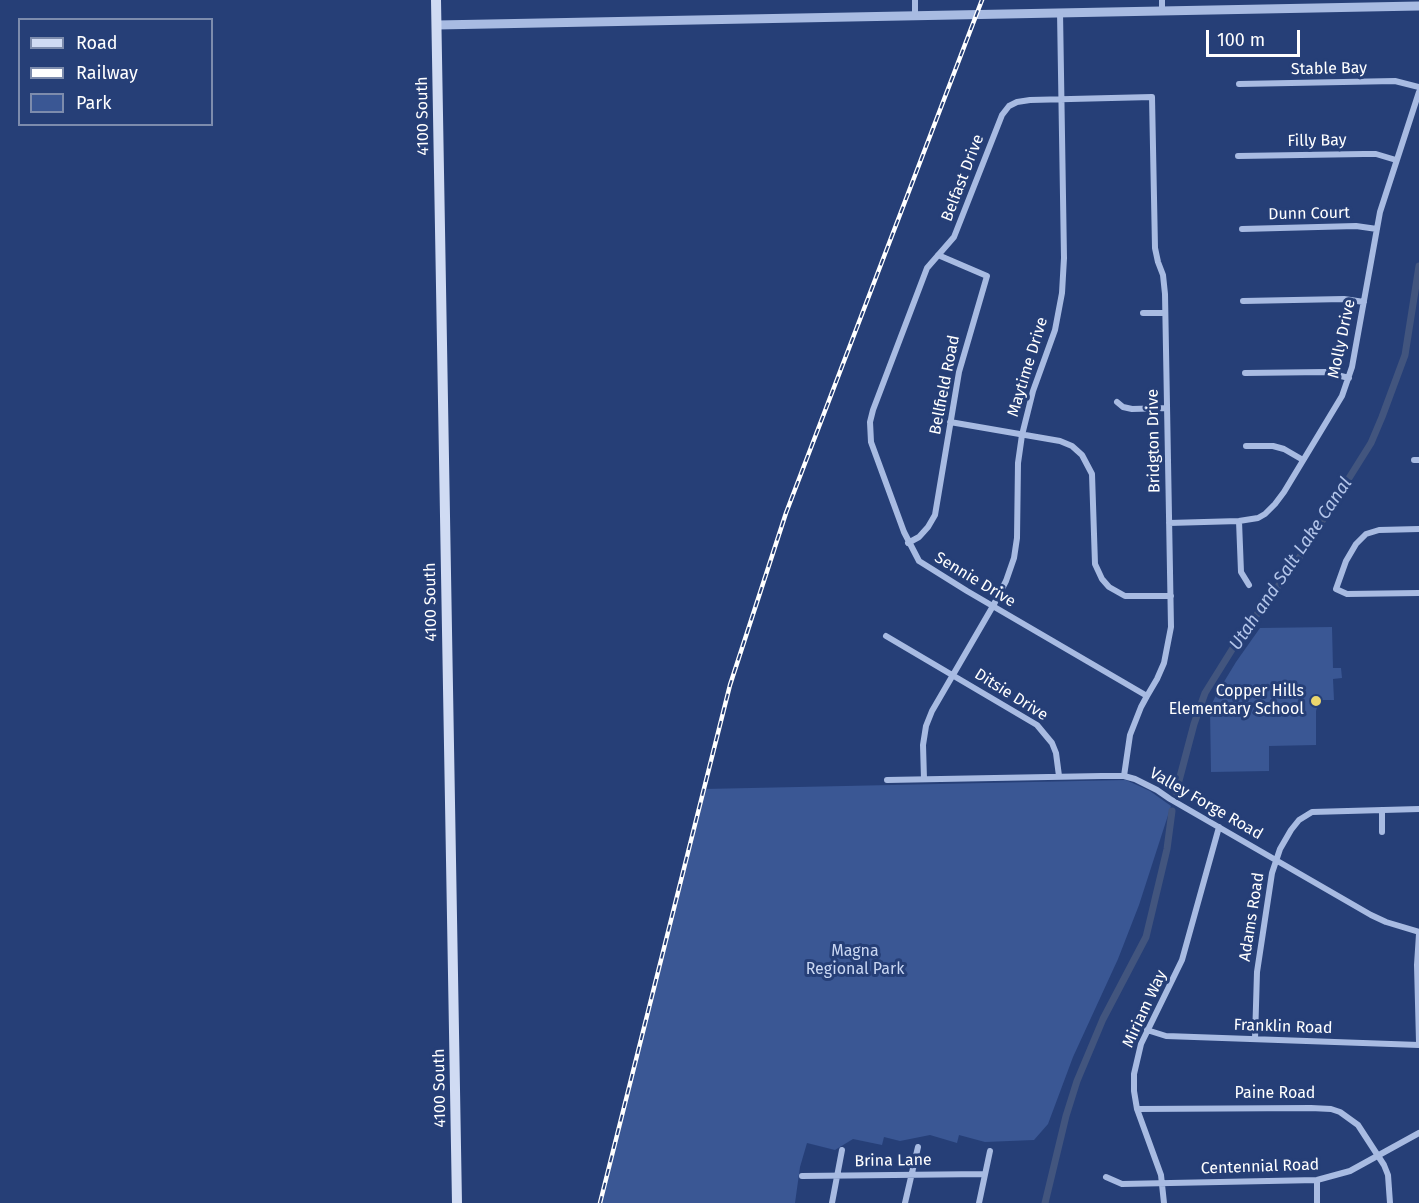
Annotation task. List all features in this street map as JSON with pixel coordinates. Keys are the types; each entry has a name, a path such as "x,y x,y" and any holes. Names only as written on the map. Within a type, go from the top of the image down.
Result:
{"main road":[{"name":"4100 South","path":"436,0 457,1203"}],"street":[{"path":"915,0 915,15"},
{"path":"1162,0 1162,10"},
{"path":"437,25 1419,6"},
{"name":"Maytime Drive","path":"924,779 923,745 926,726 932,711 993,606 1006,581 1014,558 1017,538 1018,464 1022,435 1033,390 1055,330 1062,293 1064,258 1060,12"},
{"name":"Stable Bay","path":"1239,84 1395,81 1419,87"},
{"name":"Molly Drive","path":"1169,523 1239,521 1258,518 1271,510 1342,396 1349,378 1380,212 1419,92"},
{"name":"Belfast Drive","path":"870,422 927,267 954,237 1002,115 1009,106 1017,102 1152,96"},
{"name":"Bridgton Drive","path":"1124,776 1134,720 1164,663 1171,627 1165,313 1163,275 1155,248 1152,96"},
{"name":"Filly Bay","path":"1238,156 1364,154 1396,160"},
{"name":"Dunn Court","path":"1242,229 1356,226 1377,229"},
{"name":"Bellfield Road","path":"908,543 919,537 935,515 959,372 987,276 938,255"},
{"path":"1243,301 1344,299 1364,302"},
{"path":"1143,313 1165,313"},
{"path":"1245,373 1325,372 1349,378"},
{"path":"1117,402 1132,409 1167,408"},
{"name":"Sennie Drive","path":"870,422 871,442 908,543 913,554 926,567 1147,696"},
{"path":"950,422 1060,441 1072,446 1088,463 1092,474 1095,564 1102,579 1109,587 1125,596 1171,596"},
{"path":"1246,446 1273,446 1284,449 1303,460"},
{"path":"1239,521 1241,572 1249,585"},
{"path":"1419,529 1379,530 1366,534 1356,544 1346,561 1336,589 1347,594 1419,593"},
{"name":"Ditsie Drive","path":"886,636 1037,725 1052,743 1056,753 1059,776"},
{"name":"Valley Forge Road","path":"887,780 1124,776 1146,783 1371,915 1419,933"},
{"name":"Adams Road","path":"1255,1039 1259,956 1272,873 1291,830 1306,814 1319,811 1419,809"},
{"path":"1382,810 1382,832"},
{"name":"Miriam Way","path":"1164,1203 1163,1183 1137,1109 1134,1074 1147,1030 1182,960 1219,827"},
{"path":"1419,933 1419,1043"},
{"name":"Franklin Road","path":"1147,1030 1166,1036 1419,1043"},
{"name":"Paine Road","path":"1137,1109 1331,1109 1358,1125 1378,1156 1388,1175 1390,1203"},
{"name":"Centennial Road","path":"1106,1177 1122,1184 1317,1180 1350,1171 1419,1133"},
{"path":"905,1203 918,1148"},
{"path":"832,1203 842,1150"},
{"path":"979,1203 990,1151"},
{"name":"Brina Lane","path":"802,1176 985,1174"},
{"path":"1317,1180 1317,1203"}],"green space":[{"path":"1332,627 1333,668 1341,668 1342,678 1333,679 1334,700 1319,700 1316,711 1316,745 1269,746 1269,771 1211,772 1210,708 1236,662 1260,628"},
{"name":"Magna Regional Park","path":"1126,780 1150,791 1171,806 1139,905 1118,959 1073,1057 1048,1124 1034,1140 985,1142 959,1135 957,1143 930,1135 900,1141 884,1137 882,1145 853,1139 835,1150 807,1143 800,1167 795,1203 602,1203 704,789"}],"waterway":[{"name":"Utah and Salt Lake Canal","path":"1176,792 1194,724 1205,693 1238,640 1299,558 1371,443 1405,355 1419,266"},
{"name":"Utah and Salt Lake Canal","path":"1045,1203 1077,1081 1103,1019 1146,937 1167,849 1172,811"}],"railway":[{"path":"600,1203 730,685 786,513 982,0"}],"place":[{"name":"Copper Hills Elementary School","path":"1316,701"}]}
